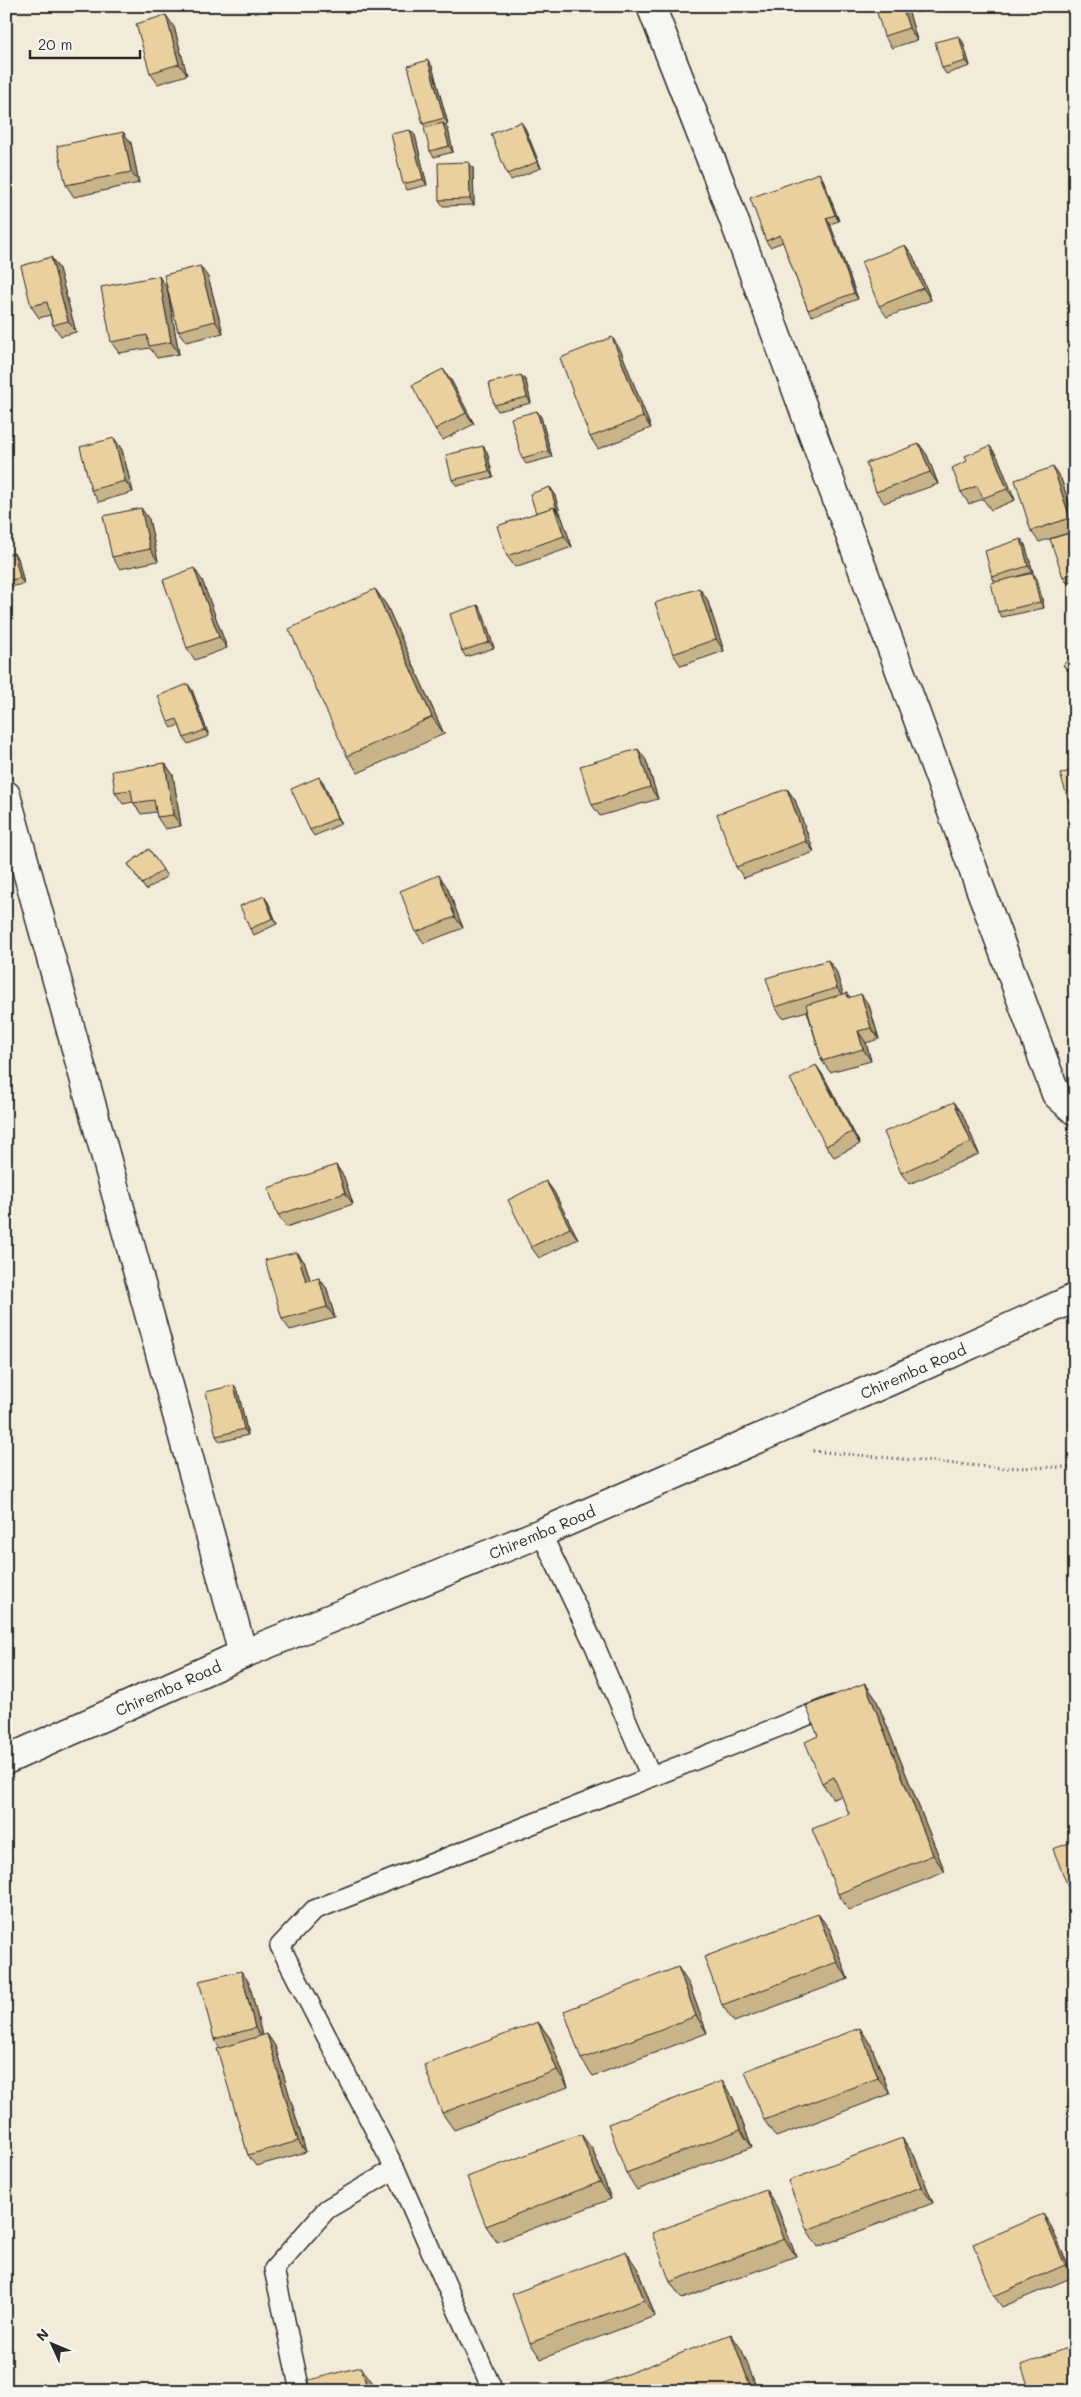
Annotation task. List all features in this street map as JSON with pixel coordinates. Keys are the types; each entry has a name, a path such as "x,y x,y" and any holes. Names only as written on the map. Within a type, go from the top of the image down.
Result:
{"street":[{"path":"651,6 735,222 1056,1094 1075,1111"},
{"path":"6,796 243,1654"},
{"name":"Chiremba Road","path":"6,1760 243,1654 540,1533 890,1382 1075,1298"}],"lane":[{"path":"540,1533 595,1646 651,1777"},
{"path":"494,2391 395,2169 280,1946 314,1910 839,1703"},
{"path":"300,2391 274,2269 327,2209 395,2169"}],"path":[{"path":"803,1450 1002,1468 1075,1467"}],"building":[{"path":"875,6 902,6 909,28 884,36"},
{"path":"166,15 179,64 150,73 136,24"},
{"path":"959,36 966,61 942,68 935,42"},
{"path":"428,60 444,118 423,124 408,66"},
{"path":"521,122 537,162 507,174 491,134"},
{"path":"443,123 449,146 430,151 424,128"},
{"path":"410,130 423,179 403,184 391,134"},
{"path":"123,132 131,172 66,185 57,146"},
{"path":"469,162 470,199 439,200 438,163"},
{"path":"819,173 835,215 826,218 854,293 808,310 780,235 766,241 750,198"},
{"path":"905,245 923,288 879,306 861,262"},
{"path":"51,257 68,321 53,325 47,302 31,306 21,266"},
{"path":"200,266 215,321 178,331 164,275"},
{"path":"159,276 171,342 149,346 147,335 111,342 101,287"},
{"path":"612,337 643,417 590,437 560,358"},
{"path":"443,369 466,413 435,429 412,385"},
{"path":"521,375 527,397 494,405 489,383"},
{"path":"537,411 548,451 522,458 511,418"},
{"path":"114,438 125,481 91,490 80,447"},
{"path":"919,444 930,472 876,492 866,463"},
{"path":"483,446 489,471 452,480 446,455"},
{"path":"990,446 1007,489 983,498 977,486 961,492 952,468 967,461 965,456"},
{"path":"1053,467 1070,518 1031,531 1015,480"},
{"path":"550,487 557,510 554,507 536,513 530,494"},
{"path":"554,507 564,536 507,556 497,526"},
{"path":"141,508 150,549 112,557 103,516"},
{"path":"1073,532 1075,537 1075,573 1063,577 1050,539"},
{"path":"1021,539 1028,566 992,577 985,551"},
{"path":"14,553 20,578 6,581 6,555"},
{"path":"194,568 219,637 187,648 163,580"},
{"path":"1033,573 1040,602 998,612 991,583"},
{"path":"699,588 716,639 673,654 655,603"},
{"path":"375,589 432,717 347,756 289,629"},
{"path":"478,605 489,642 462,651 450,614"},
{"path":"1075,653 1075,675 1063,665"},
{"path":"188,684 205,730 184,738 177,719 168,722 158,696"},
{"path":"638,749 650,787 592,805 580,766"},
{"path":"165,763 173,815 157,817 154,800 133,803 131,790 115,792 112,771"},
{"path":"1075,769 1075,800 1069,802 1060,774"},
{"path":"319,777 337,818 310,830 291,789"},
{"path":"787,789 806,841 736,867 717,814"},
{"path":"149,849 163,870 142,884 128,864"},
{"path":"439,875 455,917 416,932 400,891"},
{"path":"264,896 273,918 250,929 240,906"},
{"path":"828,960 837,988 775,1007 766,978"},
{"path":"847,993 848,998 861,994 871,1028 858,1031 863,1049 822,1061 806,1005"},
{"path":"816,1065 852,1132 826,1146 790,1079"},
{"path":"954,1102 971,1142 901,1173 884,1132"},
{"path":"336,1165 345,1193 278,1215 268,1188"},
{"path":"546,1181 570,1228 531,1247 508,1200"},
{"path":"297,1252 306,1281 319,1278 327,1307 282,1319 265,1260"},
{"path":"234,1385 244,1429 216,1436 206,1392"},
{"path":"865,1683 933,1855 838,1894 812,1829 849,1814 834,1777 822,1783 805,1742 818,1736 806,1706"},
{"path":"1075,1841 1075,1904 1053,1849"},
{"path":"818,1914 837,1962 722,2005 704,1957"},
{"path":"678,1967 696,2016 581,2059 564,2011"},
{"path":"241,1971 255,2028 214,2039 199,1981"},
{"path":"538,2022 557,2070 442,2113 424,2065"},
{"path":"860,2028 878,2078 764,2120 745,2071"},
{"path":"267,2034 298,2141 248,2155 217,2049"},
{"path":"722,2081 740,2130 626,2173 608,2124"},
{"path":"581,2134 600,2182 486,2226 467,2177"},
{"path":"902,2138 921,2187 807,2230 788,2181"},
{"path":"766,2190 784,2239 670,2282 652,2233"},
{"path":"1043,2214 1065,2265 994,2296 973,2244"},
{"path":"626,2251 644,2300 530,2343 512,2294"},
{"path":"731,2334 752,2391 583,2391"},
{"path":"1075,2345 1075,2391 1030,2391 1021,2365"},
{"path":"361,2367 368,2391 311,2391 309,2380"}]}
